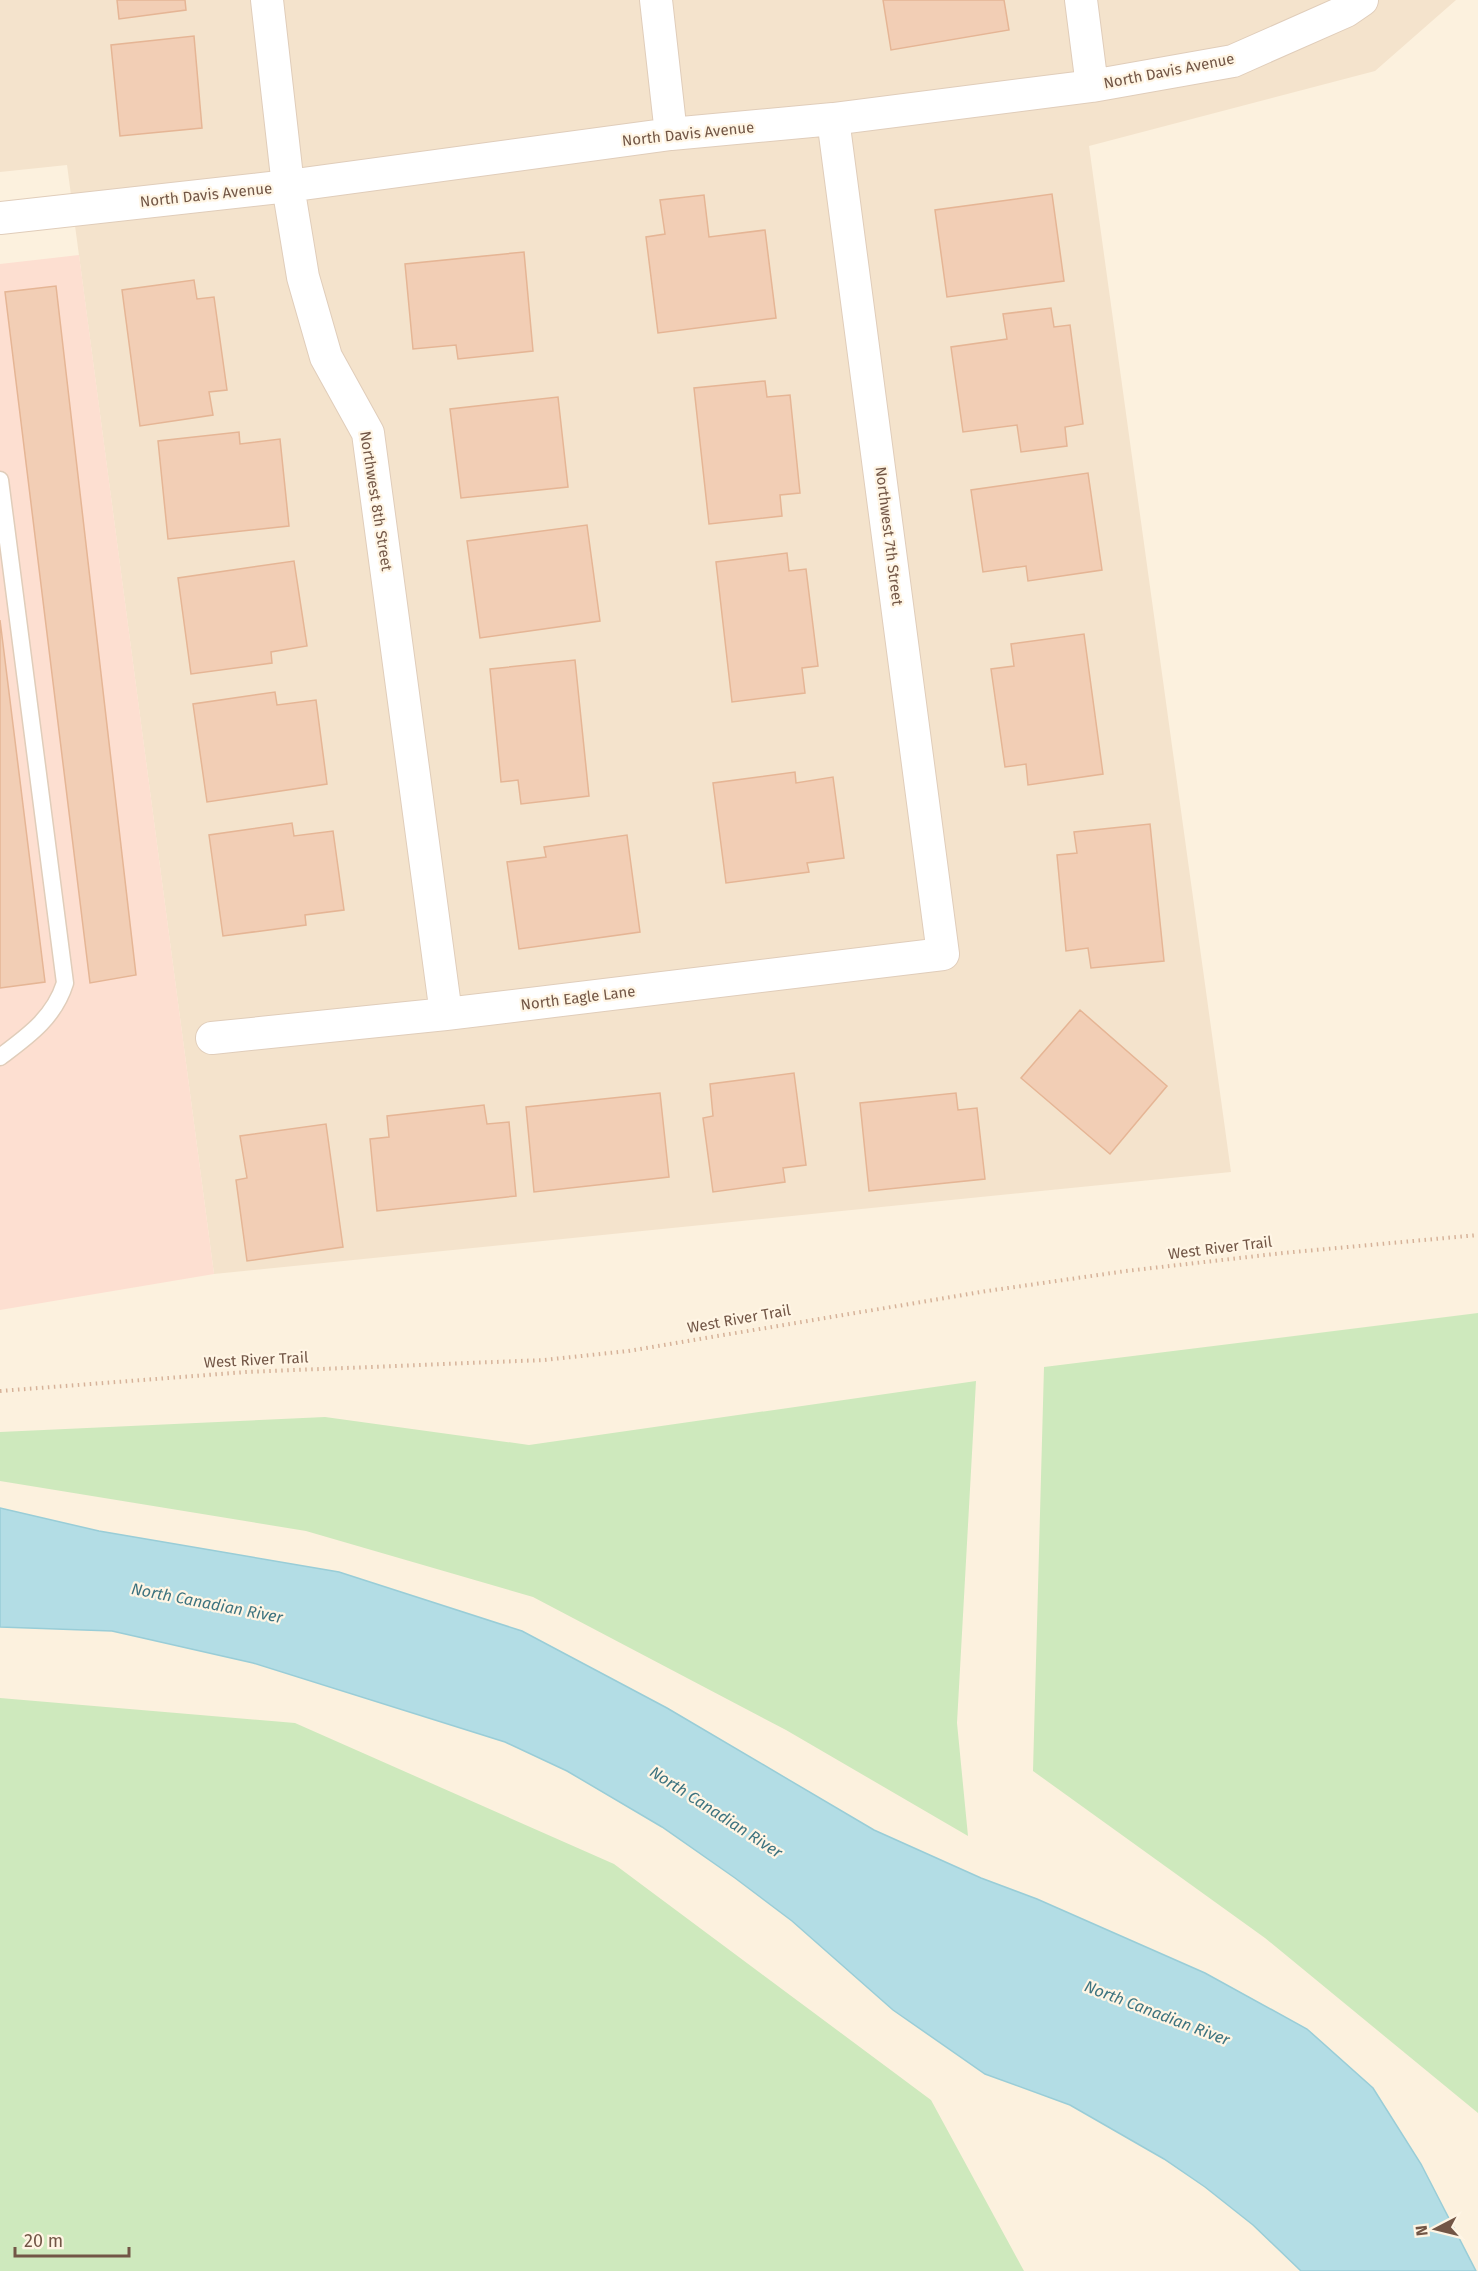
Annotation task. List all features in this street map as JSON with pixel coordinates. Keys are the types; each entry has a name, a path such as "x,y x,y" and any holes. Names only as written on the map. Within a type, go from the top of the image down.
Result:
{"street":[{"name":"Northwest 8th Street","path":"267,0 288,186 303,277 326,357 368,433 446,1014"},
{"path":"656,0 671,134"},
{"path":"1081,0 1092,86"},
{"name":"North Davis Avenue","path":"0,218 288,186 671,134 833,119 1092,86 1233,61 1346,11 1362,0"},
{"name":"Northwest 7th Street","path":"833,119 943,954"},
{"name":"North Eagle Lane","path":"212,1038 446,1014 943,954"}],"lane":[{"path":"0,480 65,983 60,1000 38,1029 0,1058"}],"path":[{"name":"West River Trail","path":"0,1391 246,1372 544,1360 628,1351 987,1290 1126,1271 1283,1253 1478,1235"}],"shaded area":[{"path":"0,0 1456,0 1375,71 1089,146 1231,1172 214,1274 67,165 0,172"},
{"path":"79,255 214,1274 0,1310 0,264"}],"green space":[{"path":"1478,1313 1478,2113 1265,1938 1033,1771 1044,1367"},
{"path":"976,1381 957,1723 968,1836 786,1730 533,1597 306,1531 0,1481 0,1432 325,1417 529,1445"},
{"path":"0,1698 295,1723 614,1864 931,2100 1024,2271 0,2271"}],"water":[{"name":"North Canadian River","path":"0,1508 99,1531 339,1572 522,1631 667,1708 874,1830 1205,1973 1307,2029 1373,2088 1421,2164 1476,2271 1301,2271 1253,2225 1205,2187 1164,2159 1070,2105 985,2074 893,2010 792,1921 662,1827 567,1771 505,1742 253,1663 112,1631 0,1627"}],"building":[{"path":"117,0 185,0 186,10 119,19"},
{"path":"883,0 1004,0 1009,30 891,50"},
{"path":"194,36 202,128 120,136 111,45"},
{"path":"1052,194 1064,281 947,297 935,210"},
{"path":"704,195 709,237 765,230 776,318 658,333 646,237 665,234 660,200"},
{"path":"524,252 533,351 458,359 456,345 413,349 405,264"},
{"path":"194,280 197,299 214,297 227,390 209,392 213,415 140,426 122,290"},
{"path":"56,286 136,975 90,983 5,292"},
{"path":"1051,308 1054,327 1070,325 1083,424 1065,427 1067,446 1021,452 1017,425 963,432 951,347 1007,339 1003,314"},
{"path":"765,381 767,397 790,395 800,493 780,495 782,516 709,524 694,388"},
{"path":"558,397 568,487 461,498 450,409"},
{"path":"239,432 240,444 280,439 289,526 168,539 158,441"},
{"path":"1088,473 1102,570 1028,581 1026,566 983,572 971,490"},
{"path":"587,525 600,621 480,638 467,541"},
{"path":"787,553 789,571 806,569 818,666 802,668 805,693 732,702 716,562"},
{"path":"294,561 307,646 271,652 272,663 191,674 178,578"},
{"path":"0,620 45,982 0,988"},
{"path":"1084,634 1103,774 1028,785 1026,764 1005,767 991,669 1014,666 1011,644"},
{"path":"575,660 589,796 521,804 518,780 501,782 490,669"},
{"path":"275,692 277,705 316,700 327,784 207,802 193,704"},
{"path":"795,772 796,783 833,777 844,858 807,863 809,872 726,883 713,783"},
{"path":"292,823 294,836 333,831 344,910 305,915 306,925 223,936 209,835"},
{"path":"1150,824 1164,961 1091,968 1088,948 1066,951 1057,855 1077,853 1074,832"},
{"path":"627,835 640,932 519,949 507,862 546,857 544,847"},
{"path":"1080,1010 1167,1086 1110,1154 1021,1078"},
{"path":"794,1073 806,1165 783,1168 785,1182 713,1192 703,1118 713,1116 710,1084"},
{"path":"660,1093 669,1177 534,1192 526,1107"},
{"path":"956,1093 958,1110 977,1108 985,1179 869,1191 860,1103"},
{"path":"484,1105 487,1124 509,1122 516,1196 377,1211 370,1139 389,1137 387,1116"},
{"path":"326,1124 343,1247 247,1261 236,1180 247,1178 240,1136"}]}
